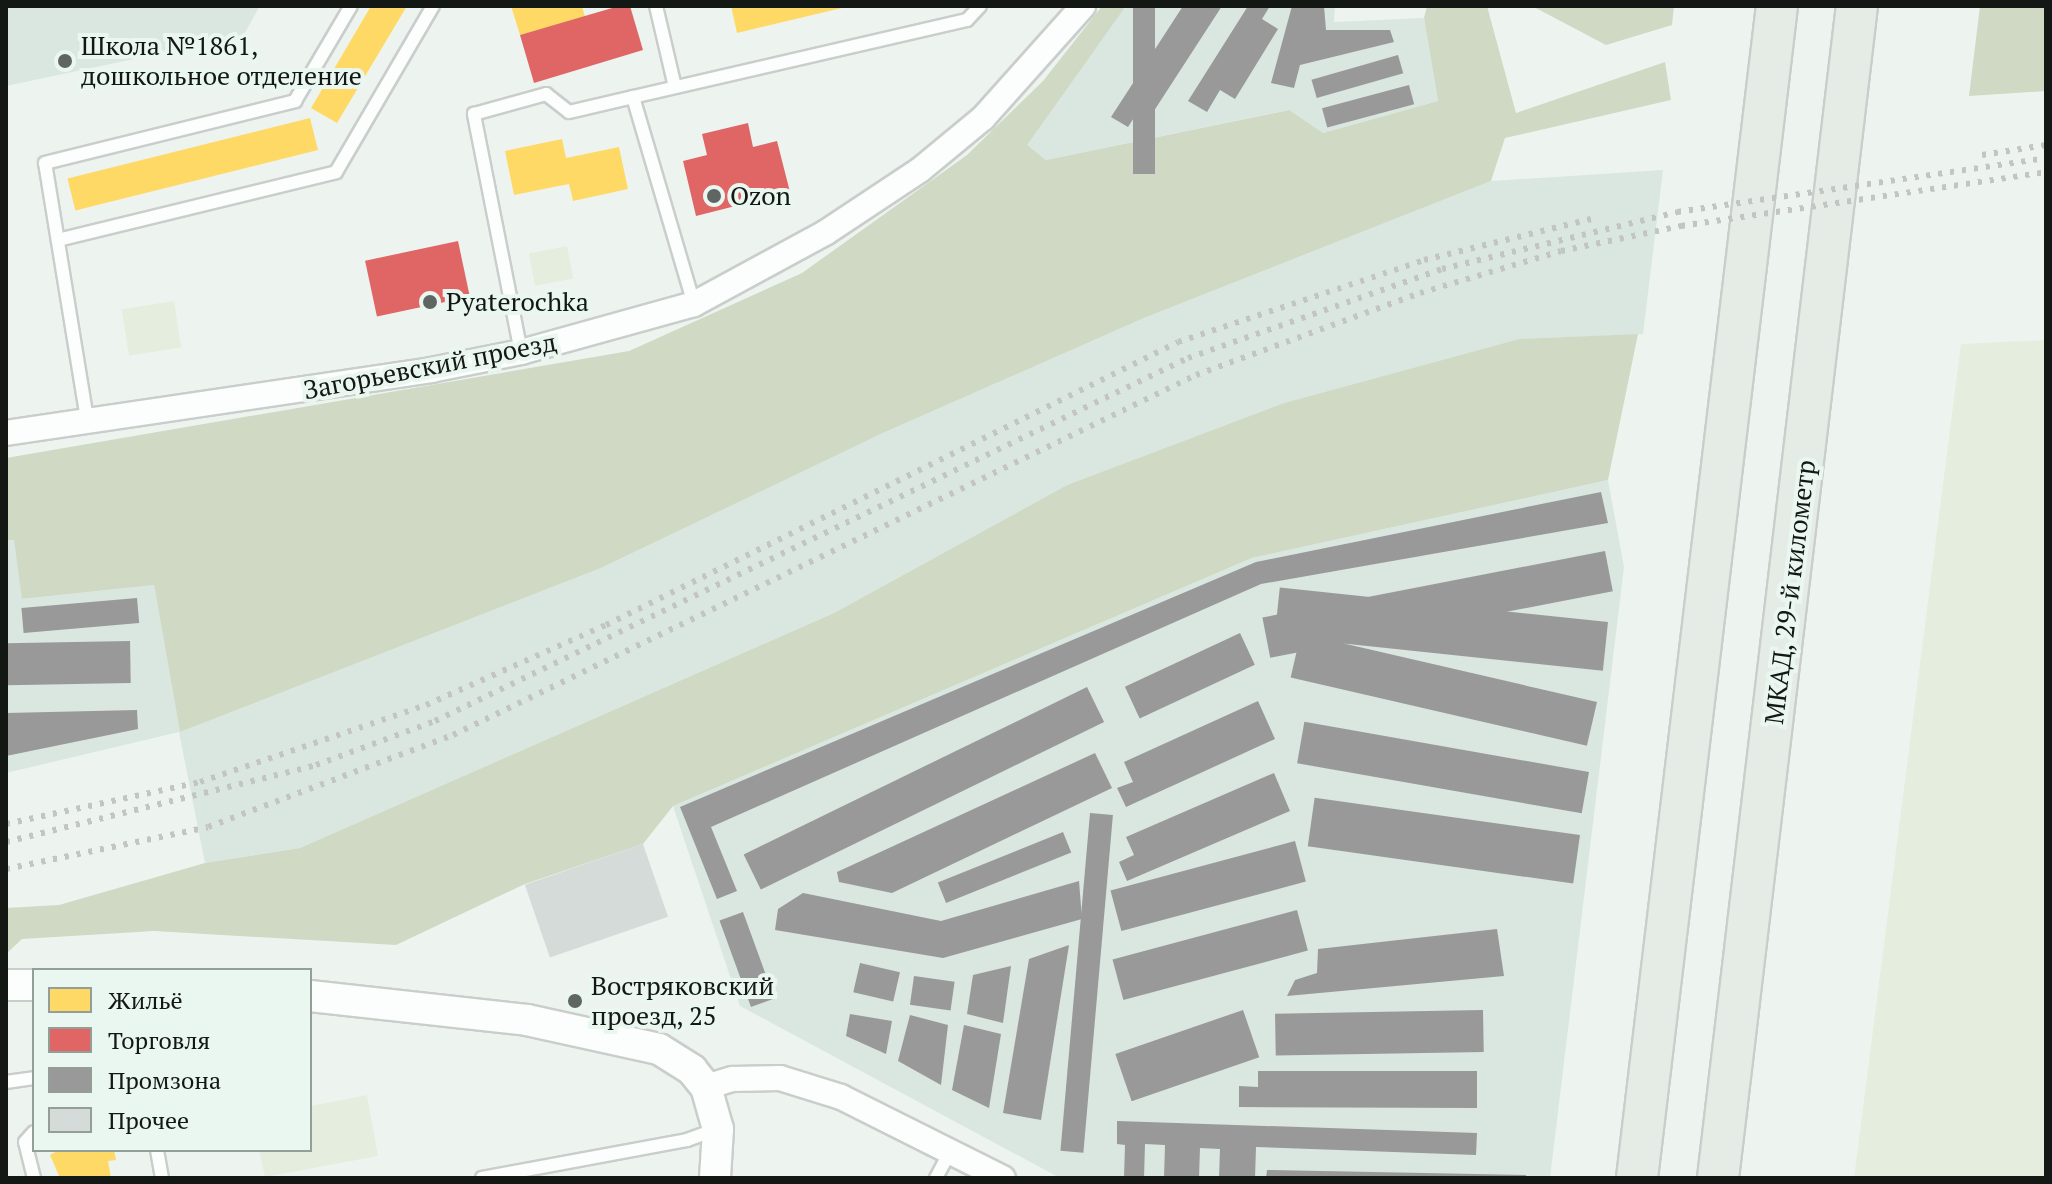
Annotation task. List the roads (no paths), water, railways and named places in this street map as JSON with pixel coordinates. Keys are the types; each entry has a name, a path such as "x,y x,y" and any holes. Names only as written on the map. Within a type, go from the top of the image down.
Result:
{"highway":[{"path":"1637,1178 1777,6"},
{"name":"МКАД, 29-й километр","path":"1718,1178 1857,6"}],"street":[{"name":"Загорьевский проезд","path":"6,433 87,419 133,417 521,352 694,304 825,233 920,170 983,118 1083,6"},
{"path":"6,985 32,985"},
{"path":"312,996 406,1003 608,1034 675,1058 719,1083 780,1078 841,1097 1003,1178"},
{"path":"715,1178 719,1083"}],"lane":[{"path":"87,419 45,163 295,101 351,6"},
{"path":"58,240 336,172 433,6"},
{"path":"656,6 675,87"},
{"path":"521,352 474,114 546,94 569,112 967,20 980,6"},
{"path":"633,97 694,304"},
{"path":"6,1082 32,1078"},
{"path":"482,1178 687,1140 718,1129"},
{"path":"32,1134 25,1142 34,1178"},
{"path":"157,1152 162,1178"},
{"path":"936,1178 950,1152"}],"railway":[{"path":"1982,155 2046,145"},
{"path":"6,842 316,765 435,721 1188,358 1442,269 1677,212 2046,158"},
{"path":"6,869 208,827 453,735 1196,375 1420,293 1561,251 1681,226 2046,172"},
{"path":"6,824 200,782 426,705 606,625 1178,342 1424,260 1591,219"}],"place":[{"name":"Школа №1861, дошкольное отделение","path":"65,61"},
{"name":"Ozon","path":"714,196"},
{"name":"Pyaterochka","path":"430,302"},
{"name":"Востряковский проезд, 25","path":"575,1001"}]}
